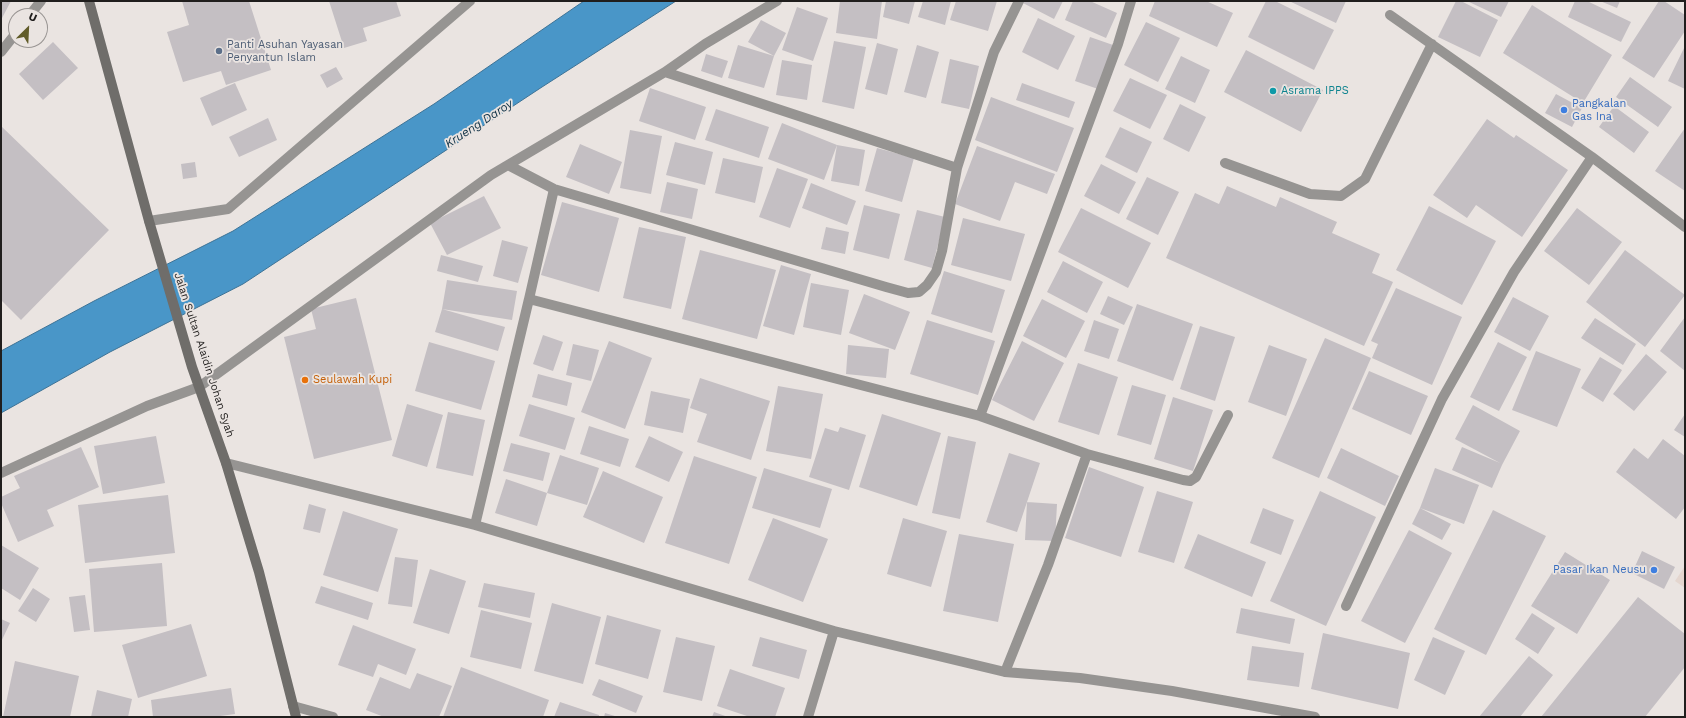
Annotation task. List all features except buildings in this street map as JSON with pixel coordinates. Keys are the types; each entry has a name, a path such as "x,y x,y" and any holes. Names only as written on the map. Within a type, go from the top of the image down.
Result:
{"main road":[{"name":"Jalan Sultan Alaidin Johan Syah","path":"89,1 149,220 192,367 226,463 259,572 296,717"}],"street":[{"path":"149,220 228,209 470,1"},
{"path":"1,473 147,406 199,387 491,175 665,72 705,44 777,1"},
{"path":"508,165 554,189 908,293 919,292 927,285 936,272 942,251 957,168 994,52 1019,1"},
{"path":"980,416 1115,52 1132,1"},
{"path":"1390,15 1592,158 1685,227"},
{"path":"1,52 8,43"},
{"path":"1225,163 1310,194 1341,196 1365,178 1432,44"},
{"path":"665,72 957,168"},
{"path":"1346,606 1442,399 1514,272 1592,158"},
{"path":"475,525 554,189"},
{"path":"529,298 980,416 1087,454 1190,481 1196,477 1202,468 1228,415"},
{"path":"1005,672 1048,566 1087,454"},
{"path":"226,463 475,525 834,631 1005,672 1080,678 1172,691 1315,717"},
{"path":"808,717 834,631"},
{"path":"293,706 333,717"}],"shaded area":[{"name":"Pasar Ikan Neusu","path":"1685,566 1685,588 1675,581"}],"water":[{"name":"Krueng Daroy","path":"584,1 676,1 542,87 243,284 110,352 1,413 1,351 94,301 233,231 434,104"}],"place":[{"name":"Panti Asuhan Yayasan Penyantun Islam","path":"219,51"},
{"name":"Asrama IPPS","path":"1273,91"},
{"name":"Pangkalan Gas Ina","path":"1564,110"},
{"name":"Seulawah Kupi","path":"305,380"},
{"name":"Pasar Ikan Neusu","path":"1654,570"}]}
